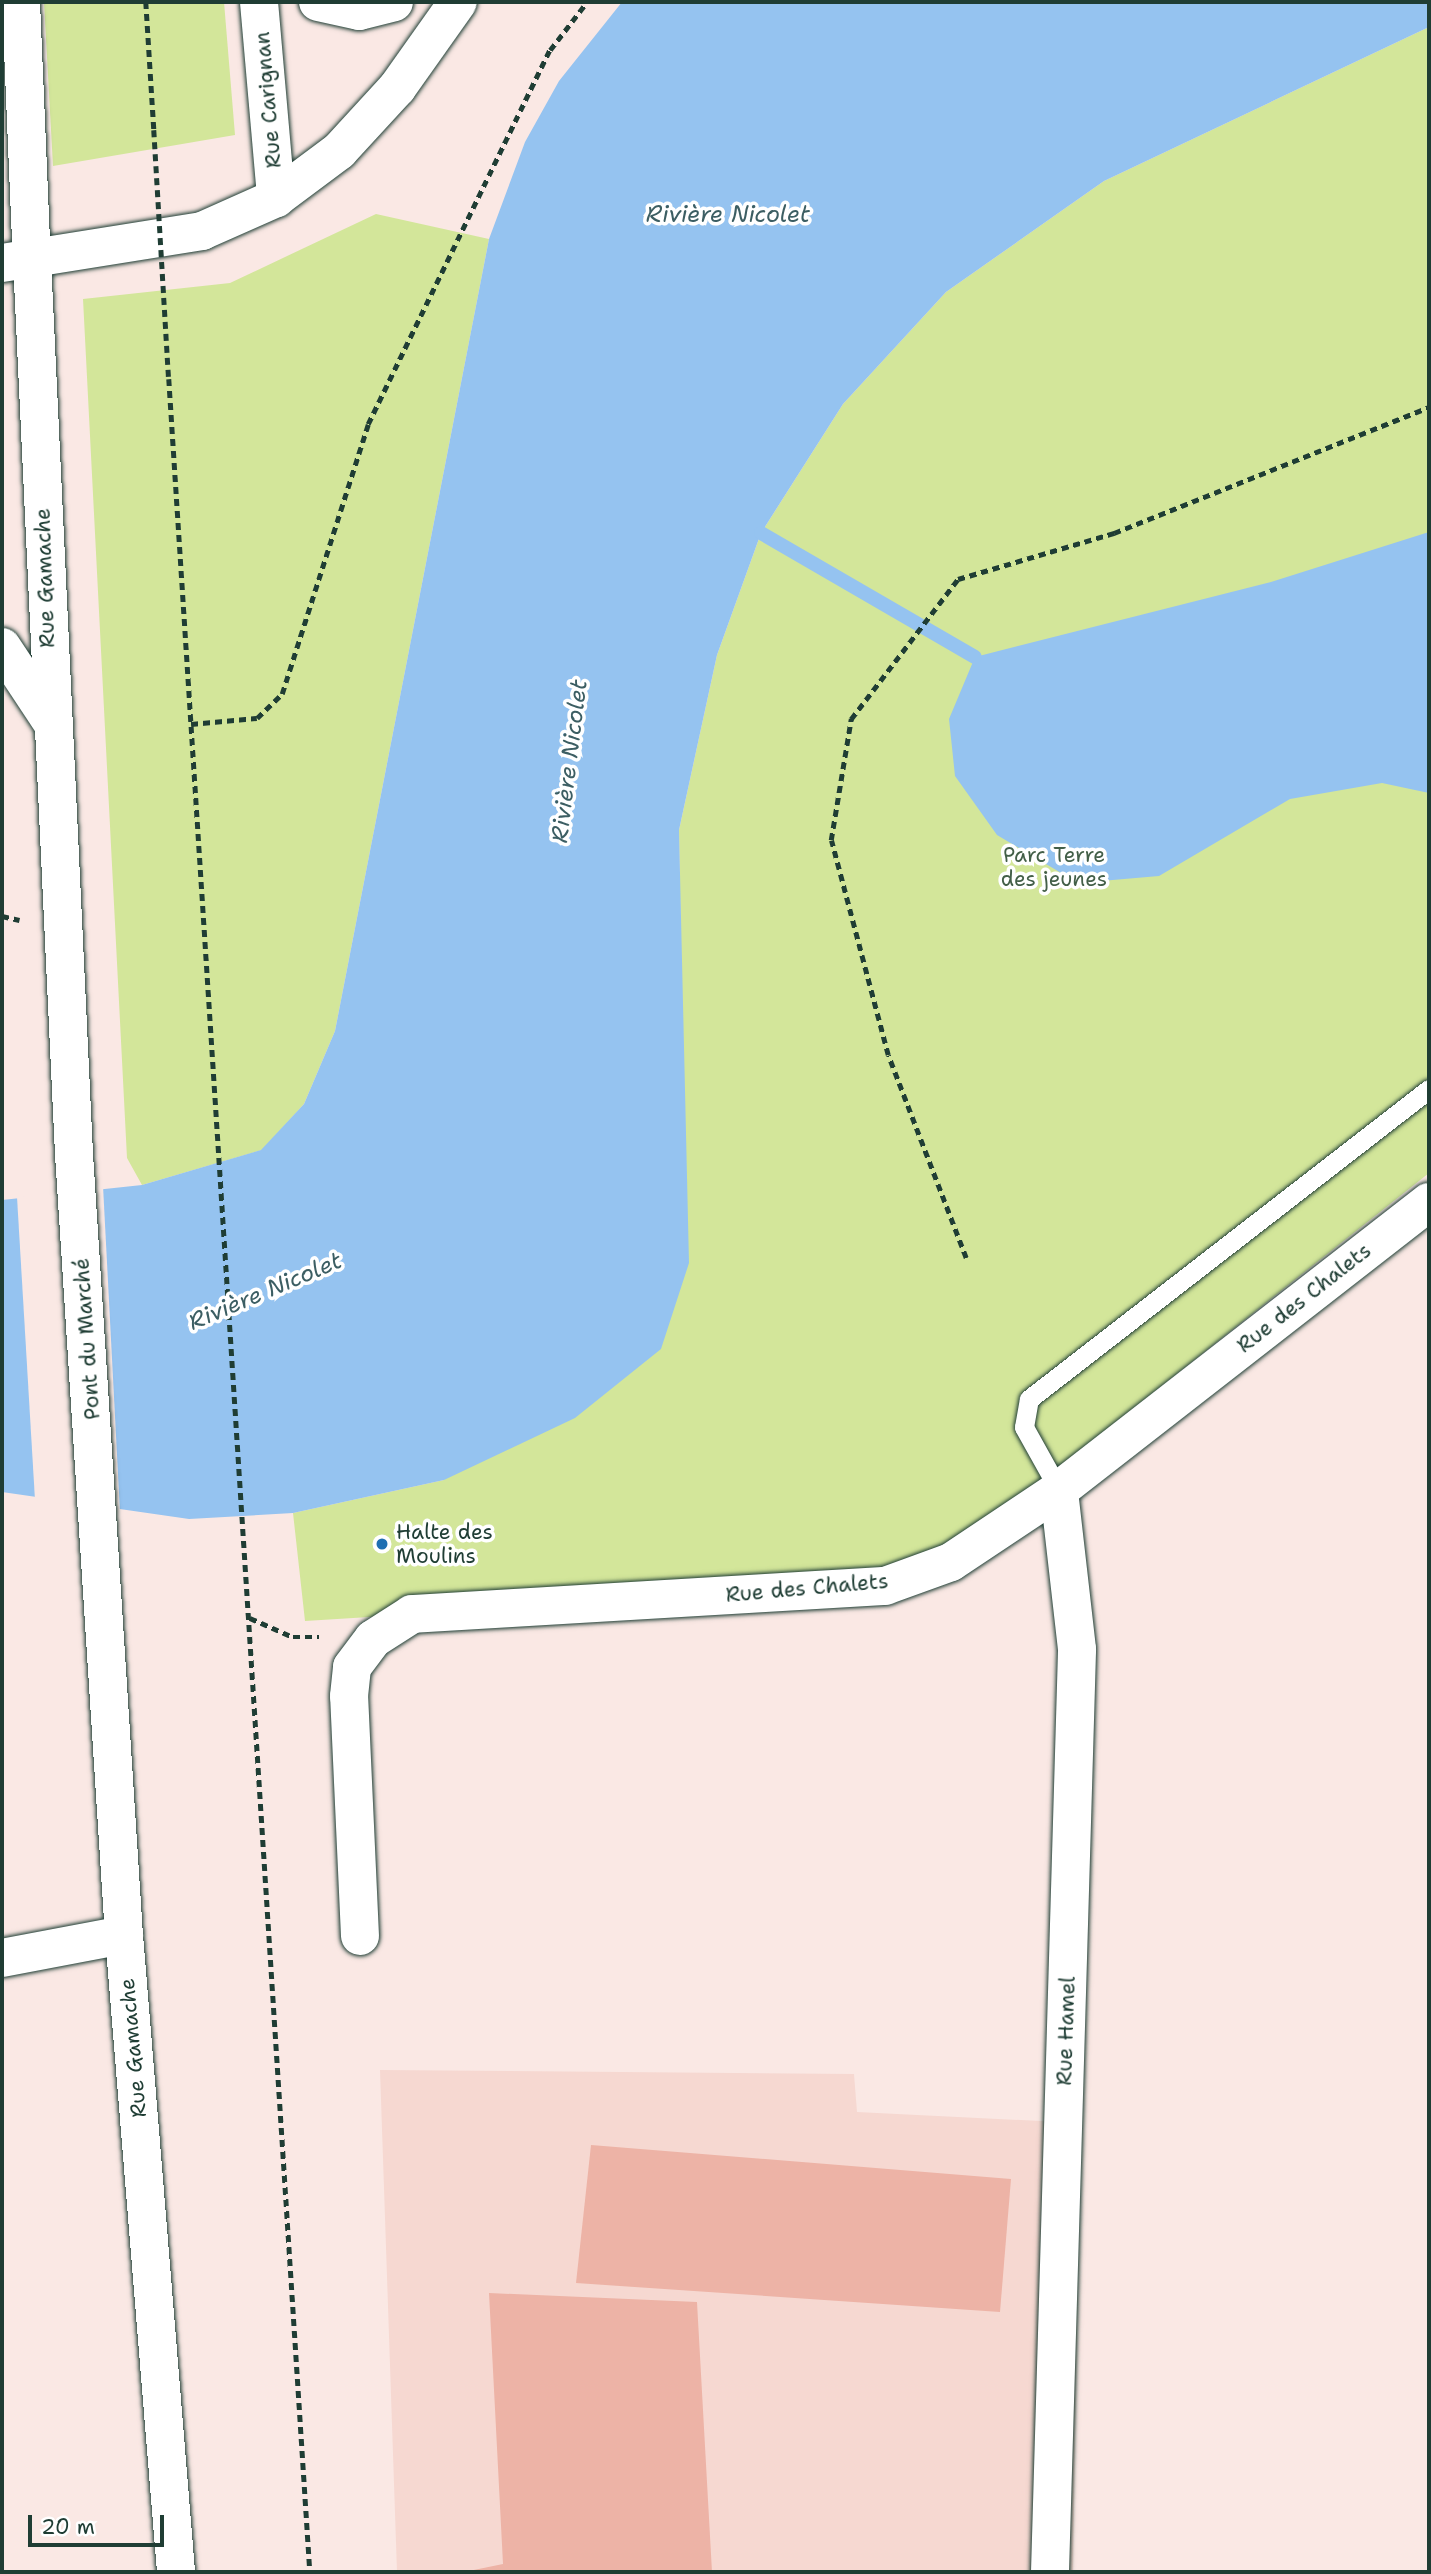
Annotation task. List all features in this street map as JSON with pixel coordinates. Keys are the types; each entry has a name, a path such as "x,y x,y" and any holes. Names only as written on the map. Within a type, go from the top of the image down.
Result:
{"street":[{"name":"Rue Gamache","path":"20,2 17,261 51,722 74,1154"},
{"name":"Rue Carignan","path":"259,2 276,198"},
{"path":"318,2 359,11 394,2"},
{"path":"17,261 202,231 276,198 339,150 397,88 458,2"},
{"path":"2,647 51,722"},
{"name":"Pont du Marché","path":"74,1154 100,1523"},
{"name":"Rue des Chalets","path":"360,1936 349,1696 352,1667 373,1639 412,1614 885,1586 951,1562 1059,1490 1429,1202"},
{"name":"Rue Hamel","path":"1051,2572 1077,1649 1059,1490"},
{"name":"Rue Gamache","path":"100,1523 124,1935 176,2572"},
{"path":"2,1958 124,1935"}],"lane":[{"path":"1059,1490 1024,1427 1029,1399 1429,1090"}],"path":[{"path":"146,2 210,1047 248,1584 310,2572"},
{"path":"191,724 257,718 282,694 368,424 550,50 587,2"},
{"path":"966,1258 888,1055 831,840 851,719 958,579 1114,533 1429,407"},
{"path":"250,1618 293,1637 373,1639"}],"shaded area":[{"path":"380,2070 854,2074 857,2112 1080,2123 1073,2572 397,2572"}],"green space":[{"path":"44,2 224,2 235,135 53,166"},
{"name":"Parc Terre des jeunes","path":"1429,27 1429,1173 1051,1474 953,1581 305,1621 293,1513 444,1480 682,1021 679,830 717,655 761,533 843,404 946,292 1104,181"},
{"path":"376,214 489,239 335,1031 304,1104 262,1150 142,1185 127,1158 83,299 230,283"}],"water":[{"name":"Rivière Nicolet","path":"622,2 1429,2 1429,27 1104,181 946,292 843,404 761,533 717,655 679,830 689,1263 661,1349 575,1418 444,1480 293,1513 189,1519 2,1492 2,1200 142,1185 261,1150 304,1104 335,1031 489,239 525,142 559,81"},
{"path":"1429,532 1429,793 1382,783 1290,799 1159,876 1078,883 997,835 955,776 949,719 975,657 1271,582"}],"pier":[{"path":"103,1186 120,1512 35,1500 17,1197"}],"building":[{"path":"591,2145 1011,2179 1000,2312 576,2283"},
{"path":"489,2293 697,2302 712,2572 464,2572 503,2564"}],"waterway":[{"path":"761,533 975,657"}],"place":[{"name":"Halte des Moulins","path":"382,1544"}]}
